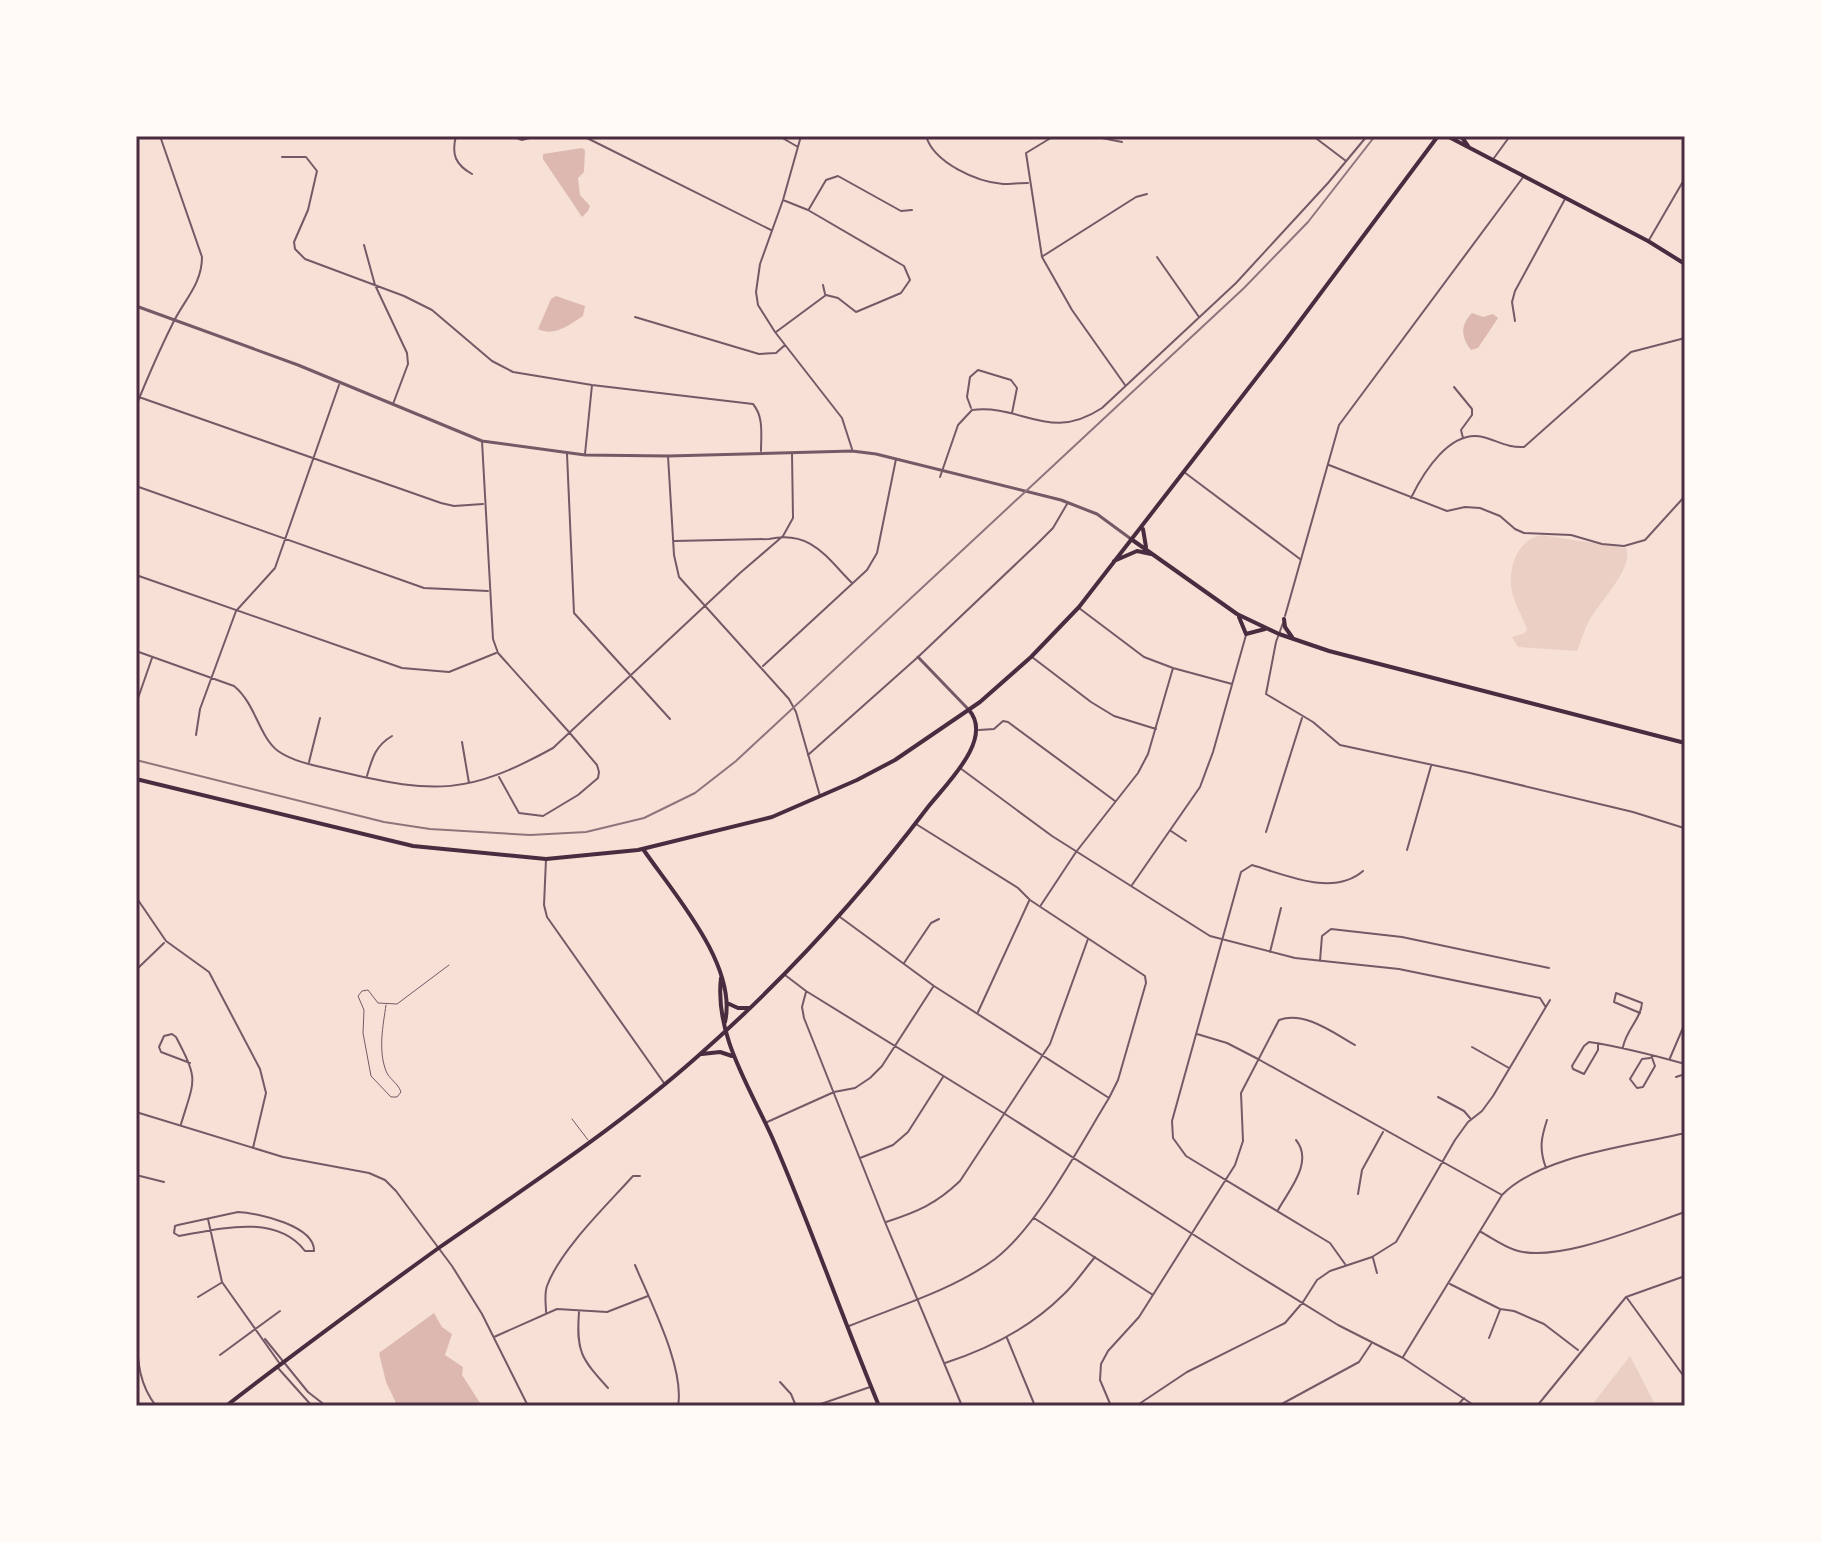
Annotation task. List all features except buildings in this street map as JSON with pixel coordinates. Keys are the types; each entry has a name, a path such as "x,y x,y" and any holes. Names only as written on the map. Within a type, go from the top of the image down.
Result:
{"main road":[{"path":"136,779 413,846 546,859 643,849 772,817 821,798 895,760 969,710 1031,657 1079,607 1285,341 1438,136"},
{"path":"1447,136 1494,158 1685,264"},
{"path":"1461,136 1468,146"},
{"path":"1144,525 1145,546 1154,554"},
{"path":"1131,539 1237,614 1279,634 1329,651 1685,743"},
{"path":"1113,561 1137,551 1154,554"},
{"path":"1237,614 1246,634 1267,629"},
{"path":"1284,619 1285,627 1294,639"},
{"path":"226,1406 439,1248 589,1142 665,1084 752,1007 839,916 959,767 974,746 977,730 976,720 969,710"},
{"path":"643,849 712,953 725,985 725,1022"},
{"path":"721,978 722,1017 733,1056 765,1123 879,1406"},
{"path":"726,1001 733,1007 752,1007"},
{"path":"700,1055 720,1052 733,1056"}],"street":[{"path":"136,406 174,321 192,293 202,269 202,257 160,136"},
{"path":"456,136 453,153 456,161 472,174"},
{"path":"511,136 522,140 537,136"},
{"path":"583,136 772,231"},
{"path":"779,136 799,147"},
{"path":"801,136 760,264 756,292 758,305 775,332 842,418 852,451"},
{"path":"926,136 941,156 961,171 1001,184 1030,183"},
{"path":"1054,136 1026,153 1042,257 1072,310 1126,386"},
{"path":"1092,136 1122,142"},
{"path":"1313,136 1347,162"},
{"path":"940,477 958,425 972,410 992,409 1047,423 1077,420 1102,408 1236,283 1367,136"},
{"path":"1494,158 1510,136"},
{"path":"282,157 306,157 317,171 308,210 294,242 299,254 432,310 501,367 523,375 753,404 761,422 761,453"},
{"path":"1525,175 1339,425 1279,634 1266,694 1313,722 1340,745 1633,812 1684,828"},
{"path":"808,210 826,180 838,176 901,211 912,210"},
{"path":"1648,241 1685,178"},
{"path":"1042,257 1136,197 1147,194"},
{"path":"1515,321 1512,302 1515,291 1566,197"},
{"path":"775,332 826,295 838,298 856,312 901,293 910,280 904,266 808,210 783,200"},
{"path":"364,245 375,285 407,353 408,364 393,405"},
{"path":"1157,257 1199,318"},
{"path":"823,285 826,295"},
{"path":"136,306 298,365 482,441 585,455 852,451 896,458 1044,494 1088,510 1131,539"},
{"path":"635,317 759,354 776,353 785,345"},
{"path":"1411,499 1435,461 1463,438 1481,436 1513,448 1524,447 1631,352 1685,338"},
{"path":"972,410 967,397 968,387 970,377 978,370 1011,380 1017,388 1012,414"},
{"path":"196,735 200,709 236,611 275,568 339,383"},
{"path":"585,455 592,385"},
{"path":"1454,387 1472,409 1472,415 1461,430 1463,438"},
{"path":"138,397 441,503 454,506 484,504"},
{"path":"482,441 493,639 498,653 569,732 597,765 599,772 592,784 543,816 519,813 499,776"},
{"path":"136,651 234,686 245,695 274,748 309,764 398,785 430,788 470,784 499,776 553,748 783,536 791,525 793,510 792,452"},
{"path":"567,453 574,613 670,719"},
{"path":"668,456 672,541 679,577 792,702 821,798"},
{"path":"762,667 867,570 877,553 896,458"},
{"path":"1328,464 1450,512 1465,507 1489,511 1524,533 1571,535 1602,544 1624,546 1645,540 1685,496"},
{"path":"1183,472 1300,559"},
{"path":"136,486 424,588 489,591"},
{"path":"808,755 918,657 1038,543 1053,528 1067,503"},
{"path":"672,541 783,536 807,539 852,583"},
{"path":"136,575 388,664 420,671 449,672 498,653"},
{"path":"1079,607 1144,657 1232,684"},
{"path":"1131,886 1200,787 1246,634"},
{"path":"136,704 153,657"},
{"path":"918,657 969,710"},
{"path":"1031,657 1114,716 1156,729"},
{"path":"1040,907 1076,852 1138,773 1148,754 1173,668"},
{"path":"1266,832 1302,717"},
{"path":"309,764 320,718"},
{"path":"977,730 994,729 1003,721 1008,722 1116,802"},
{"path":"367,778 375,751 392,736"},
{"path":"462,742 470,784"},
{"path":"1407,850 1432,765"},
{"path":"959,767 1031,822 1210,936 1270,954 1320,962 1372,965 1540,998 1545,1006"},
{"path":"849,1326 961,1280 997,1257 1033,1217 1118,1080 1146,983 1145,976 1040,907 1018,888 916,823"},
{"path":"1170,831 1186,841"},
{"path":"546,859 544,905 547,917 665,1084"},
{"path":"1345,1264 1330,1243 1186,1156 1172,1132 1173,1116 1238,879 1252,865 1327,884 1343,882 1363,871"},
{"path":"136,897 166,941 209,972 260,1069 266,1093 253,1148"},
{"path":"978,1013 1030,900"},
{"path":"1270,954 1281,908"},
{"path":"839,916 934,986 1109,1098"},
{"path":"904,964 931,923 939,919"},
{"path":"1320,962 1322,936 1331,929 1414,939 1549,968"},
{"path":"885,1222 922,1210 960,1181 1044,1056 1088,938"},
{"path":"136,970 166,941"},
{"path":"785,974 806,991 1192,1234 1371,1343 1403,1358 1475,1406"},
{"path":"765,1123 834,1092 855,1088 870,1078 934,986"},
{"path":"806,991 802,1007 804,1018 962,1406"},
{"path":"1623,1047 1625,1036 1640,1013 1642,1003 1616,993 1614,1002 1640,1013"},
{"path":"1136,1406 1199,1366 1285,1323 1317,1280 1345,1264 1372,1257 1396,1242 1471,1119 1482,1111 1510,1069 1550,1000"},
{"path":"1111,1406 1100,1380 1101,1364 1108,1351 1139,1317 1226,1180 1242,1149 1241,1093 1279,1020 1291,1016 1317,1024 1355,1045"},
{"path":"1669,1059 1685,1023"},
{"path":"181,1126 194,1080 190,1063 176,1037 172,1034 164,1036 159,1047 161,1052 190,1063"},
{"path":"1196,1034 1227,1043 1258,1059 1502,1195"},
{"path":"1680,1035 1685,1037"},
{"path":"1598,1043 1598,1050 1584,1074 1580,1074 1572,1066 1587,1043 1598,1043 1623,1047 1685,1064"},
{"path":"1472,1047 1510,1069"},
{"path":"1651,1056 1655,1066 1643,1087 1637,1088 1630,1079 1642,1059 1651,1056"},
{"path":"1676,1077 1685,1074"},
{"path":"860,1158 893,1145 908,1132 944,1076"},
{"path":"1438,1097 1464,1111 1471,1119"},
{"path":"136,1112 283,1157 369,1173 385,1180 439,1248 494,1338 528,1406"},
{"path":"1547,1120 1540,1152 1547,1169"},
{"path":"1358,1194 1362,1170 1383,1131"},
{"path":"1403,1358 1502,1195 1523,1178 1596,1151 1685,1133"},
{"path":"1277,1211 1302,1164 1302,1147 1296,1140"},
{"path":"136,1175 164,1182"},
{"path":"546,1312 547,1286 567,1252 633,1176 640,1176"},
{"path":"238,1212 269,1218 299,1229 315,1245 314,1251 305,1251 294,1239 239,1225 179,1236 173,1230 178,1225 238,1212"},
{"path":"1481,1232 1515,1250 1555,1252 1584,1246 1685,1212"},
{"path":"1033,1217 1153,1295"},
{"path":"266,1230 269,1218"},
{"path":"208,1219 222,1282 312,1406"},
{"path":"294,1239 299,1229"},
{"path":"945,1363 1007,1337 1038,1316 1064,1295 1095,1257"},
{"path":"1372,1257 1377,1273"},
{"path":"635,1265 673,1357 680,1395 678,1406"},
{"path":"1537,1406 1626,1297 1685,1276"},
{"path":"198,1297 222,1282"},
{"path":"1449,1283 1500,1309 1514,1311 1544,1324 1580,1351"},
{"path":"494,1338 546,1312 557,1309 607,1312 648,1296"},
{"path":"1626,1297 1685,1378"},
{"path":"1489,1338 1500,1309"},
{"path":"220,1355 280,1311"},
{"path":"579,1312 577,1343 582,1356 608,1388"},
{"path":"136,1331 142,1383 156,1406"},
{"path":"1007,1337 1035,1406"},
{"path":"1278,1406 1359,1362 1371,1343"},
{"path":"281,1364 326,1406"},
{"path":"780,1382 791,1394 796,1406"},
{"path":"815,1406 871,1387"},
{"path":"1457,1406 1464,1397"}],"lane":[{"path":"386,1005 381,1045 386,1073 400,1087 397,1097 391,1097 371,1076 363,1033 364,1010 358,996 368,990 378,1003 397,1004 449,965"},
{"path":"572,1119 589,1142"}],"shaded area":[{"path":"585,150 584,172 578,178 580,195 590,206 582,217 543,159 543,154"},
{"path":"556,296 585,306 583,316 556,331 538,329 551,299"},
{"path":"1472,313 1483,317 1493,314 1498,318 1478,348 1471,350 1463,332 1465,322"},
{"path":"1541,535 1626,548 1625,566 1589,621 1577,651 1518,647 1512,637 1525,633 1527,629 1512,591 1514,562 1527,542"},
{"path":"434,1313 442,1327 452,1334 445,1355 463,1367 462,1375 482,1406 397,1405 386,1382 379,1353"},
{"path":"1630,1356 1656,1406 1591,1406"}],"railway":[{"path":"136,760 384,822 430,829 530,835 586,832 644,818 695,793 736,761 1244,288 1308,222 1375,136"}]}
